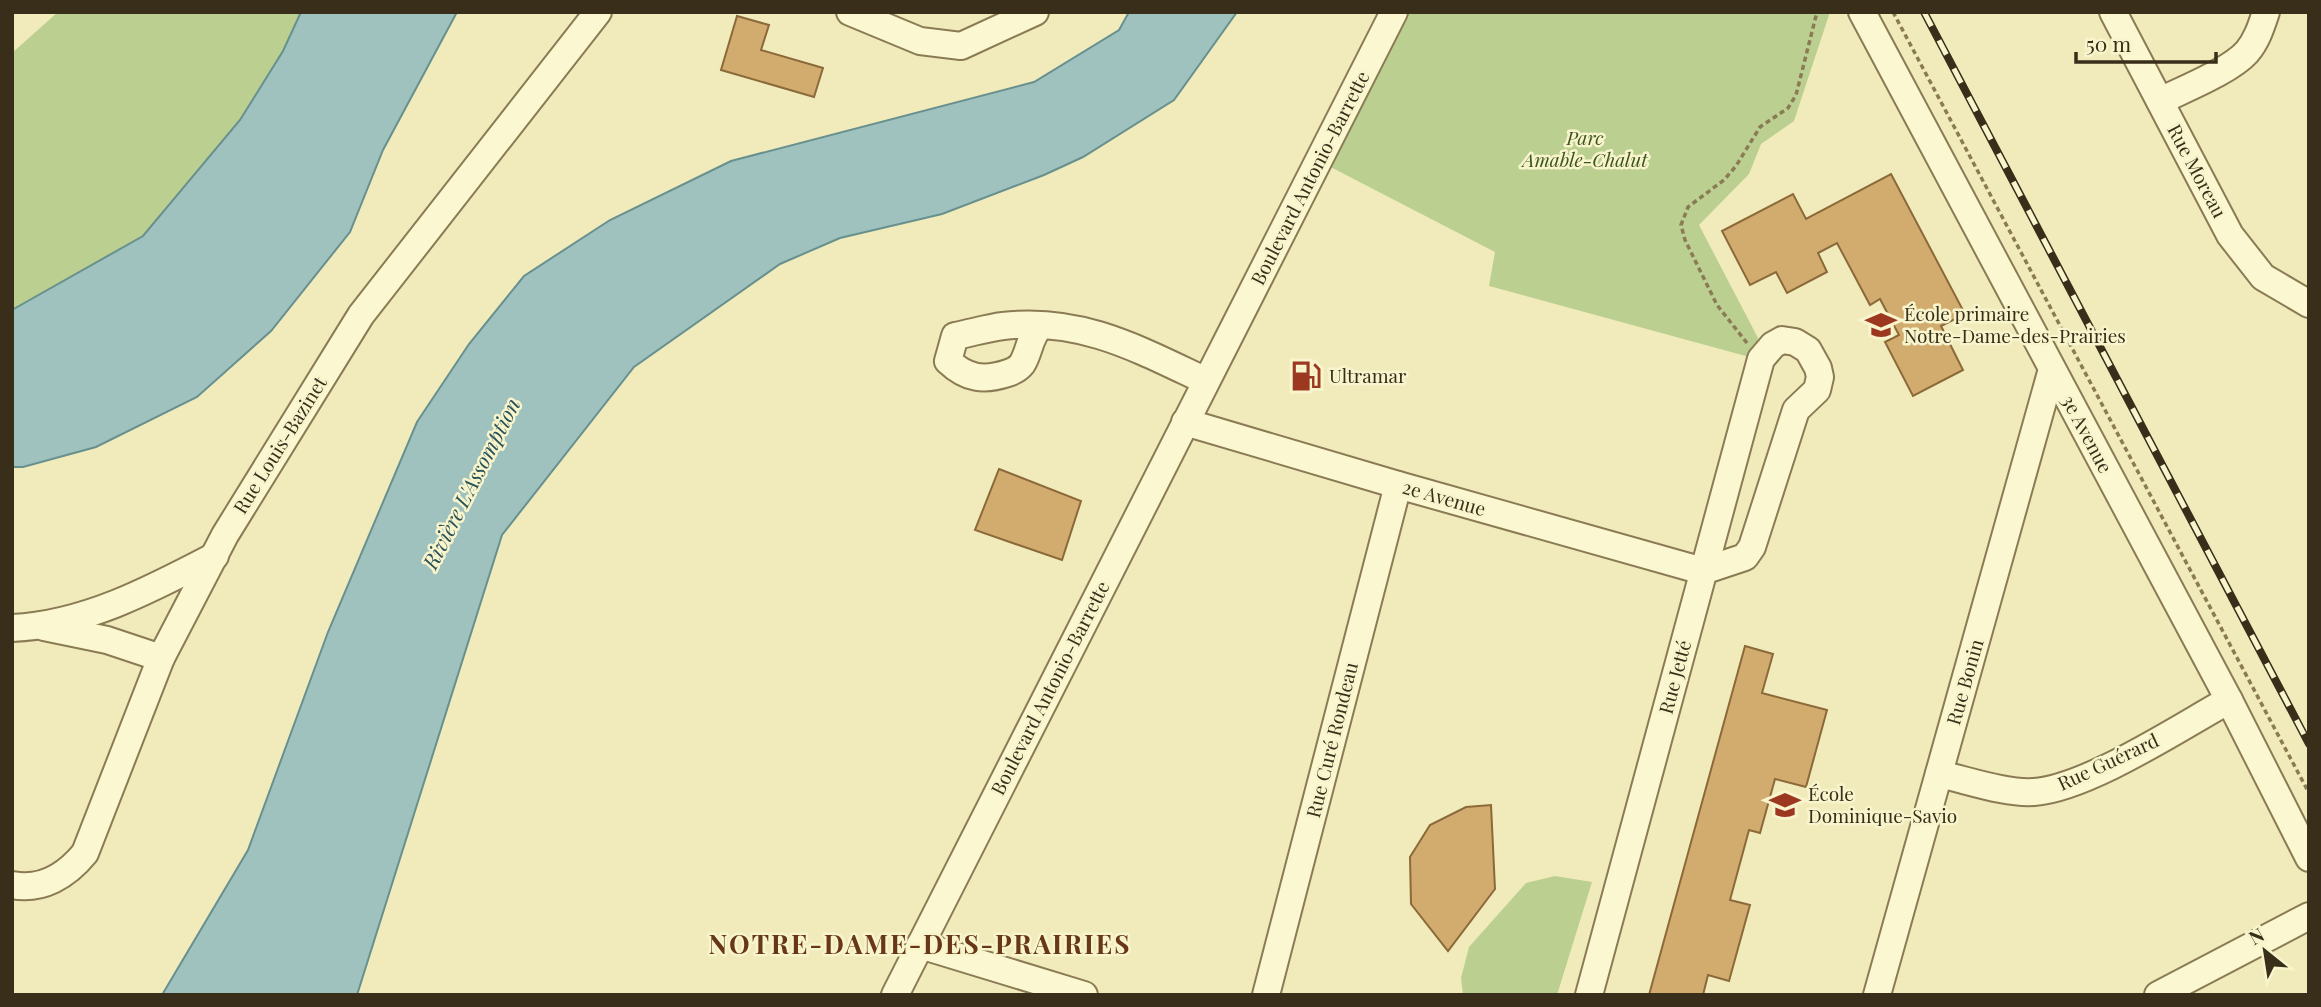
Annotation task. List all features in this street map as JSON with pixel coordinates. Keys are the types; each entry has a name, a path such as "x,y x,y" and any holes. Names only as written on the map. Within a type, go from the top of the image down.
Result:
{"street":[{"name":"Rue Louis-Bazinet","path":"12,885 26,887 55,879 73,868 85,853 161,658 225,535 361,315 598,12"},
{"path":"850,12 920,41 961,47 1035,12"},
{"name":"Boulevard Antonio-Barrette","path":"895,995 1394,12"},
{"name":"3e Avenue","path":"1862,12 2229,700 2309,858"},
{"name":"Rue Moreau","path":"2113,12 2231,235 2263,278 2309,303"},
{"path":"2160,101 2231,64 2246,53 2259,34 2266,12"},
{"path":"1041,325 1065,326 1126,343 1206,382"},
{"name":"Rue Jetté","path":"1589,995 1703,571 1761,359 1773,345 1782,340 1795,342 1808,350 1818,368 1820,377 1817,390 1796,410 1752,547 1745,557 1703,571"},
{"name":"Rue Bonin","path":"1884,992 1939,774 2052,369"},
{"name":"2e Avenue","path":"1185,422 1703,571"},
{"name":"Rue Curé Rondeau","path":"1266,995 1398,485"},
{"path":"43,627 140,595 215,556"},
{"path":"12,628 43,627 107,640 161,658"},
{"name":"Rue Guérard","path":"1939,774 2013,790 2033,792 2054,789 2116,762 2229,700"},
{"path":"2158,995 2309,916"},
{"path":"920,945 1084,995"}],"path":[{"name":"3e Avenue","path":"1893,12 2309,793"}],"green space":[{"path":"58,12 301,12 283,51 240,120 143,237 12,310 12,53"},
{"name":"Parc Amable-Chalut","path":"1400,12 1830,12 1794,121 1761,144 1749,174 1699,225 1758,338 1753,358 1489,286 1495,252 1319,161"},
{"path":"1555,876 1592,882 1557,995 1463,995 1461,978 1469,947 1526,883"}],"water":[{"path":"301,12 457,12 383,150 350,232 271,331 197,397 96,447 23,467 12,467 12,310 143,236 240,120 283,51"},
{"name":"Rivière L'Assomption","path":"1129,12 1237,12 1174,100 1083,157 942,214 840,238 780,264 634,367 502,535 357,995 162,995 248,850 328,632 417,422 469,344 524,276 610,220 731,161 1034,82 1119,30"}],"building":[{"path":"737,16 769,25 761,50 823,68 814,97 721,70"},
{"path":"1891,174 1965,314 1941,326 1963,370 1913,396 1885,342 1899,335 1880,299 1870,305 1837,243 1818,253 1827,272 1787,293 1776,272 1750,285 1722,231 1793,194 1806,219"},
{"path":"999,469 1081,501 1062,560 975,530"},
{"path":"1745,646 1773,654 1762,693 1827,710 1806,787 1775,779 1760,833 1749,830 1730,900 1750,905 1729,981 1708,975 1703,995 1649,995"},
{"path":"1491,805 1495,889 1448,951 1411,904 1410,857 1430,825 1466,807"}],"railway":[{"path":"1924,12 2309,744"}],"place":[{"name":"École primaire Notre-Dame-des-Prairies","path":"1881,325"},
{"name":"Ultramar","path":"1306,376"},
{"name":"École Dominique-Savio","path":"1785,805"}],"district":[{"name":"NOTRE-DAME-DES-PRAIRIES","path":"920,945"}]}
